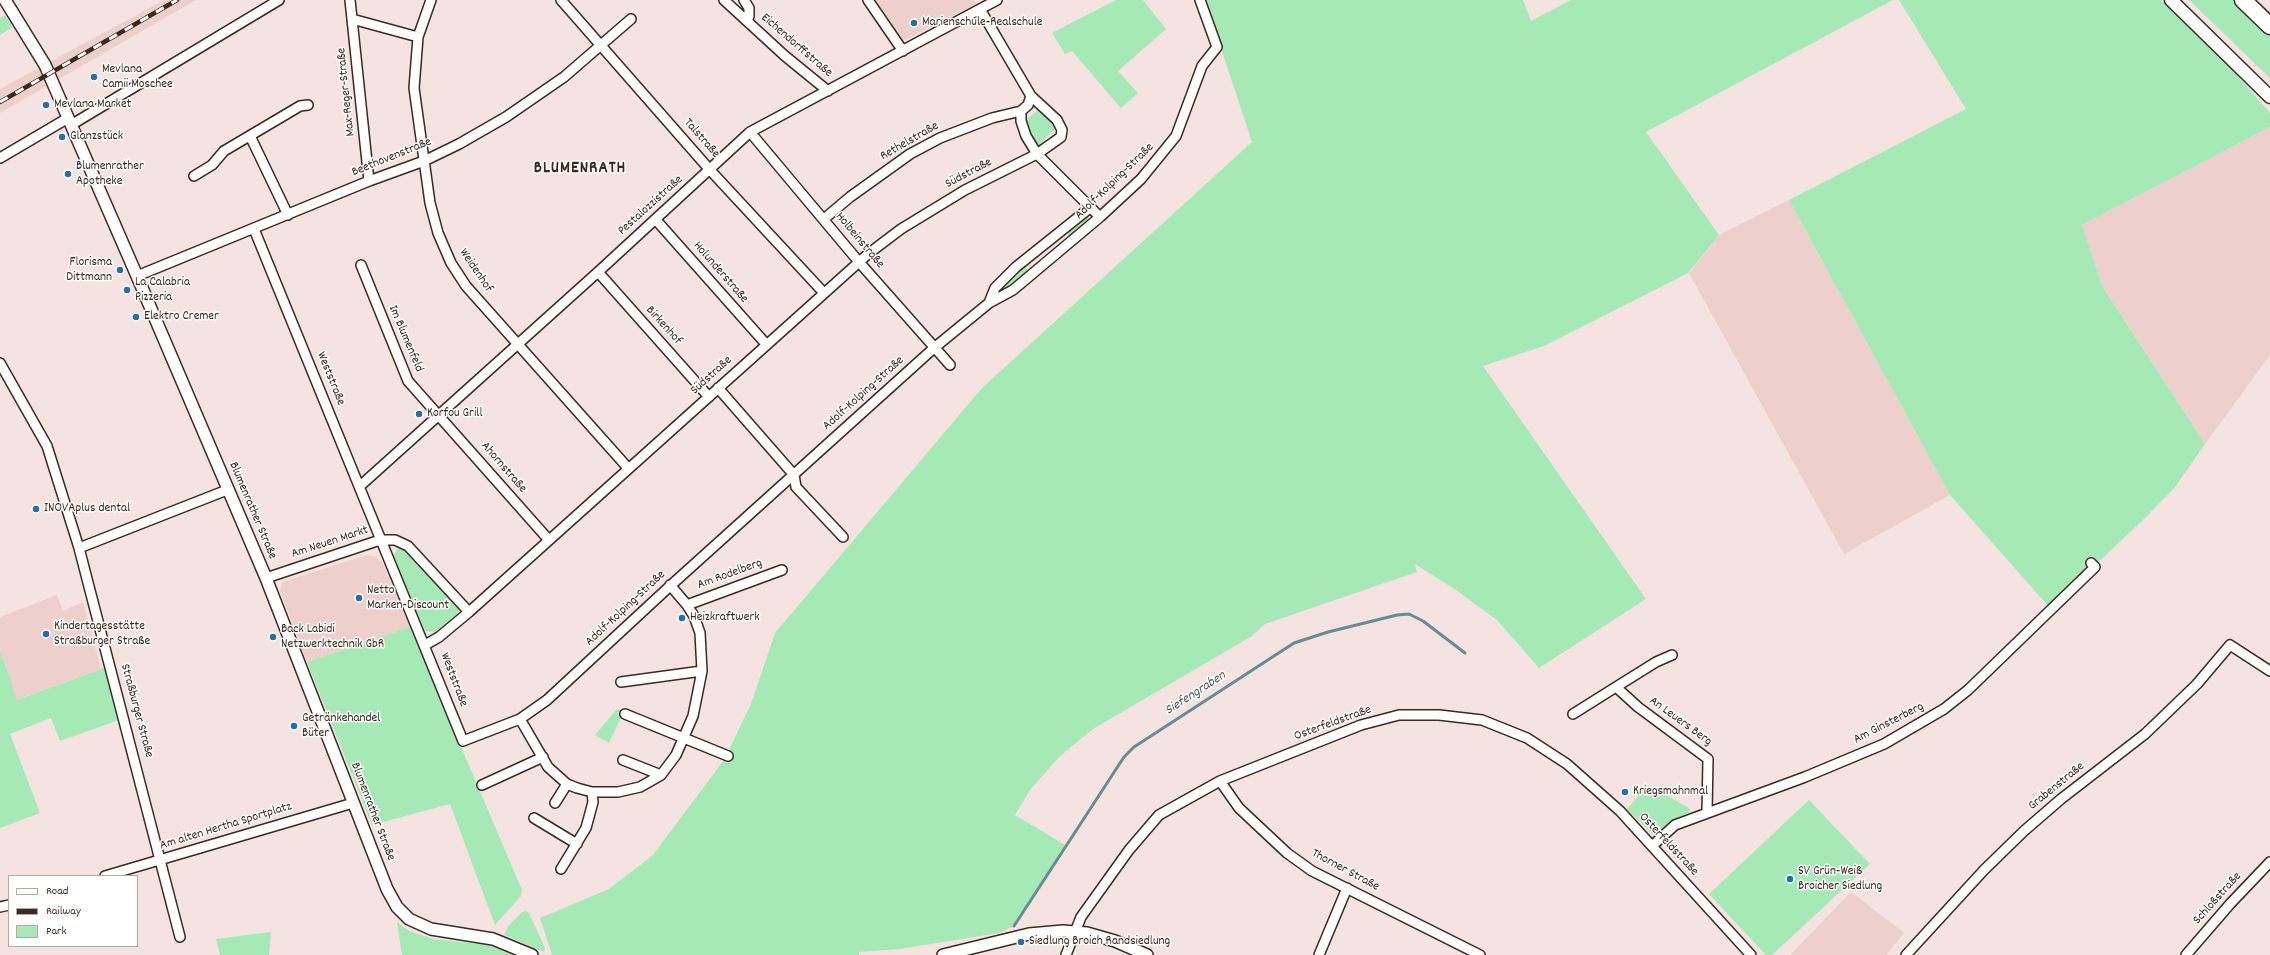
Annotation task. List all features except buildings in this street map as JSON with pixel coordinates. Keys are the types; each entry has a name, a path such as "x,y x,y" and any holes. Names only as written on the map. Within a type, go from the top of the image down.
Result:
{"highway":[{"path":"2243,0 2270,26"}],"main road":[{"path":"2171,0 2270,97"}],"street":[{"name":"Blumenrather Straße","path":"5,0 45,65 137,276 266,578 387,889 397,908 409,919 431,929 493,939 532,955"},
{"path":"0,158 69,122 279,0"},
{"name":"Max-Reger-Straße","path":"350,0 369,181"},
{"name":"Weidenhof","path":"432,0 418,37 414,88 430,203 438,233 451,263 466,286 628,468"},
{"name":"Talstraße","path":"561,0 710,170 824,293"},
{"name":"Eichendorffstraße","path":"724,0 828,91"},
{"name":"Eichendorffstraße","path":"744,0 749,8 749,16 747,21"},
{"path":"868,0 903,52"},
{"name":"Pestalozzistraße","path":"360,486 656,220 750,132 903,52 997,0"},
{"name":"Adolf-Kolping-Straße","path":"463,742 520,719 547,700 670,585 934,348 990,303 1013,290 1100,217 1141,178 1171,145 1181,126 1202,66 1217,47 1200,0"},
{"name":"Südstraße","path":"425,645 439,637 469,612 548,539 859,262 902,229 931,210 965,190 1037,154 1060,137 1062,130 1057,120 1031,96 980,9"},
{"path":"352,19 418,37"},
{"name":"Beethovenstraße","path":"137,276 369,181 424,161 506,117 564,77 631,19"},
{"path":"1031,96 1028,105 1021,110 1021,122 1026,136 1037,154 1100,217"},
{"path":"194,176 212,165 224,151 300,106 308,105"},
{"name":"Rethelstraße","path":"824,219 856,193 910,154 940,138 992,118 1021,110"},
{"name":"Holbeinstraße","path":"750,132 859,262 950,365"},
{"path":"251,135 288,215"},
{"name":"Adolf-Kolping-Straße","path":"990,303 995,288 1016,267 1091,207"},
{"name":"Holunderstraße","path":"656,220 766,344"},
{"name":"Weststraße","path":"254,229 360,486 380,540 425,645 463,742"},
{"name":"Im Blumenfeld","path":"361,265 404,375 438,415"},
{"name":"Birkenhof","path":"598,272 708,397"},
{"name":"Straßburger Straße","path":"0,363 47,446 79,548 180,937"},
{"path":"718,388 794,475 796,487 844,537"},
{"name":"Ahornstraße","path":"438,415 548,539"},
{"path":"79,548 228,490"},
{"path":"380,540 395,540 408,546 469,612"},
{"name":"Am Neuen Markt","path":"266,578 380,540"},
{"name":"Am Ginsterberg","path":"1652,846 1674,825 1805,777 1884,744 1944,709 1968,690 2095,567 2091,563"},
{"name":"Am Rodelberg","path":"687,605 782,570"},
{"name":"Am Rodelberg","path":"520,719 548,767 568,784 592,792 618,792 640,787 660,775 676,755 685,738 697,702 702,672 700,633 687,605 670,585"},
{"name":"Grabenstraße","path":"1906,955 1984,870 2024,831 2061,799 2145,734 2198,684 2230,645 2270,671"},
{"path":"1573,714 1656,662 1672,655"},
{"path":"621,682 702,672"},
{"name":"An Leuers Berg","path":"1616,687 1638,707 1708,759 1707,812"},
{"path":"624,714 728,756"},
{"name":"Osterfeldstraße","path":"1066,955 1081,917 1129,850 1159,815 1220,781 1361,725 1399,715 1439,715 1482,720 1528,738 1567,764 1620,811 1749,954"},
{"path":"482,785 543,758"},
{"path":"623,760 660,775"},
{"name":"Thorner Straße","path":"1220,781 1239,808 1287,853 1312,871 1480,955"},
{"path":"555,803 568,784"},
{"path":"561,869 586,828 592,802 592,792"},
{"name":"Am alten Hertha Sportplatz","path":"108,875 353,803"},
{"path":"534,818 577,844"},
{"name":"Schloßstraße","path":"2186,955 2230,904 2270,862"},
{"path":"1319,955 1347,888"},
{"path":"943,955 970,952 1029,934 1074,932 1115,941 1147,955"}],"shaded area":[{"path":"164,0 196,0 0,113 0,89"},
{"name":"Marienschule-Realschule","path":"874,0 974,0 976,4 901,42"},
{"path":"2270,127 2270,355 2205,444 2102,286 2082,225"},
{"path":"1789,200 1950,495 1844,554 1689,273 1719,235"},
{"path":"367,555 376,557 383,564 410,627 307,662 280,591 282,582"},
{"name":"Kindertagesstätte Straßburger Straße","path":"57,595 63,611 83,602 101,669 16,700 0,650 0,617"},
{"path":"1851,892 1904,933 1886,955 1790,955"}],"green space":[{"path":"1116,0 1143,0 1166,29 1118,71 1138,93 1121,108 1072,51 1065,54 1052,33"},
{"path":"1205,0 1523,0 1531,21 1571,0 1893,0 1646,132 1719,235 1688,273 1544,346 1483,366 1646,599 1539,668 1497,620 1456,590 1415,564 1417,572 1265,624 1252,636 1093,729 1059,757 1030,790 1015,815 1065,845 1016,925 999,933 900,949 859,952 859,955 552,955 540,918 609,889 653,855 724,760 751,704 775,633 982,388 1252,142"},
{"path":"1899,0 2161,0 2229,66 2270,113 2270,127 2082,225 2102,286 2205,444 2175,487 2146,517 2050,608 1950,495 1789,200 1966,109"},
{"path":"2189,0 2239,0 2270,30 2270,78"},
{"path":"5,15 13,27 0,35 0,18"},
{"path":"1038,110 1042,110 1057,127 1036,148 1026,120"},
{"path":"1087,215 1089,221 1069,238 1067,229"},
{"path":"1025,264 1028,272 999,293 998,291"},
{"path":"398,548 407,549 458,609 458,613 435,632 425,631 393,556"},
{"path":"410,627 522,890 521,896 495,925 450,804 372,825 307,662"},
{"path":"0,650 17,700 107,667 122,719 60,741 51,718 10,734 40,813 0,828"},
{"path":"617,709 623,713 609,743 595,735"},
{"path":"1645,788 1656,792 1657,790 1689,808 1690,812 1672,821 1657,833 1652,834 1627,809"},
{"name":"SV Grün-Weiß Broicher Siedlung","path":"1809,800 1870,864 1772,955 1766,955 1709,894"},
{"path":"526,911 529,913 545,948 544,952 504,935 508,926 522,912"},
{"path":"397,922 409,931 433,939 487,945 516,955 402,955"},
{"path":"271,932 269,955 220,955 216,939"}],"waterway":[{"name":"Siefengraben","path":"1014,926 1124,757 1134,747 1294,643 1328,632 1397,615 1409,614 1423,621 1465,653"}],"railway":[{"path":"0,102 177,0"}],"place":[{"name":"Marienschule-Realschule","path":"914,23"},
{"name":"Mevlana Camii Moschee","path":"94,77"},
{"name":"Mevlana Market","path":"46,105"},
{"name":"Glanzstück","path":"62,137"},
{"name":"Blumenrather Apotheke","path":"68,174"},
{"name":"Florisma Dittmann","path":"120,270"},
{"name":"La Calabria Pizzeria","path":"127,290"},
{"name":"Elektro Cremer","path":"136,317"},
{"name":"Korfou Grill","path":"419,414"},
{"name":"INOVAplus dental","path":"36,509"},
{"name":"Netto Marken-Discount","path":"359,598"},
{"name":"Heizkraftwerk","path":"682,618"},
{"name":"Kindertagesstätte Straßburger Straße","path":"46,634"},
{"name":"Back Labidi Netzwerktechnik GbR","path":"273,637"},
{"name":"Getränkehandel Büter","path":"294,726"},
{"name":"Kriegsmahnmal","path":"1625,792"},
{"name":"SV Grün-Weiß Broicher Siedlung","path":"1790,879"},
{"name":"Siedlung Broich Randsiedlung","path":"1021,942"}],"district":[{"name":"BLUMENRATH","path":"580,170"}]}
